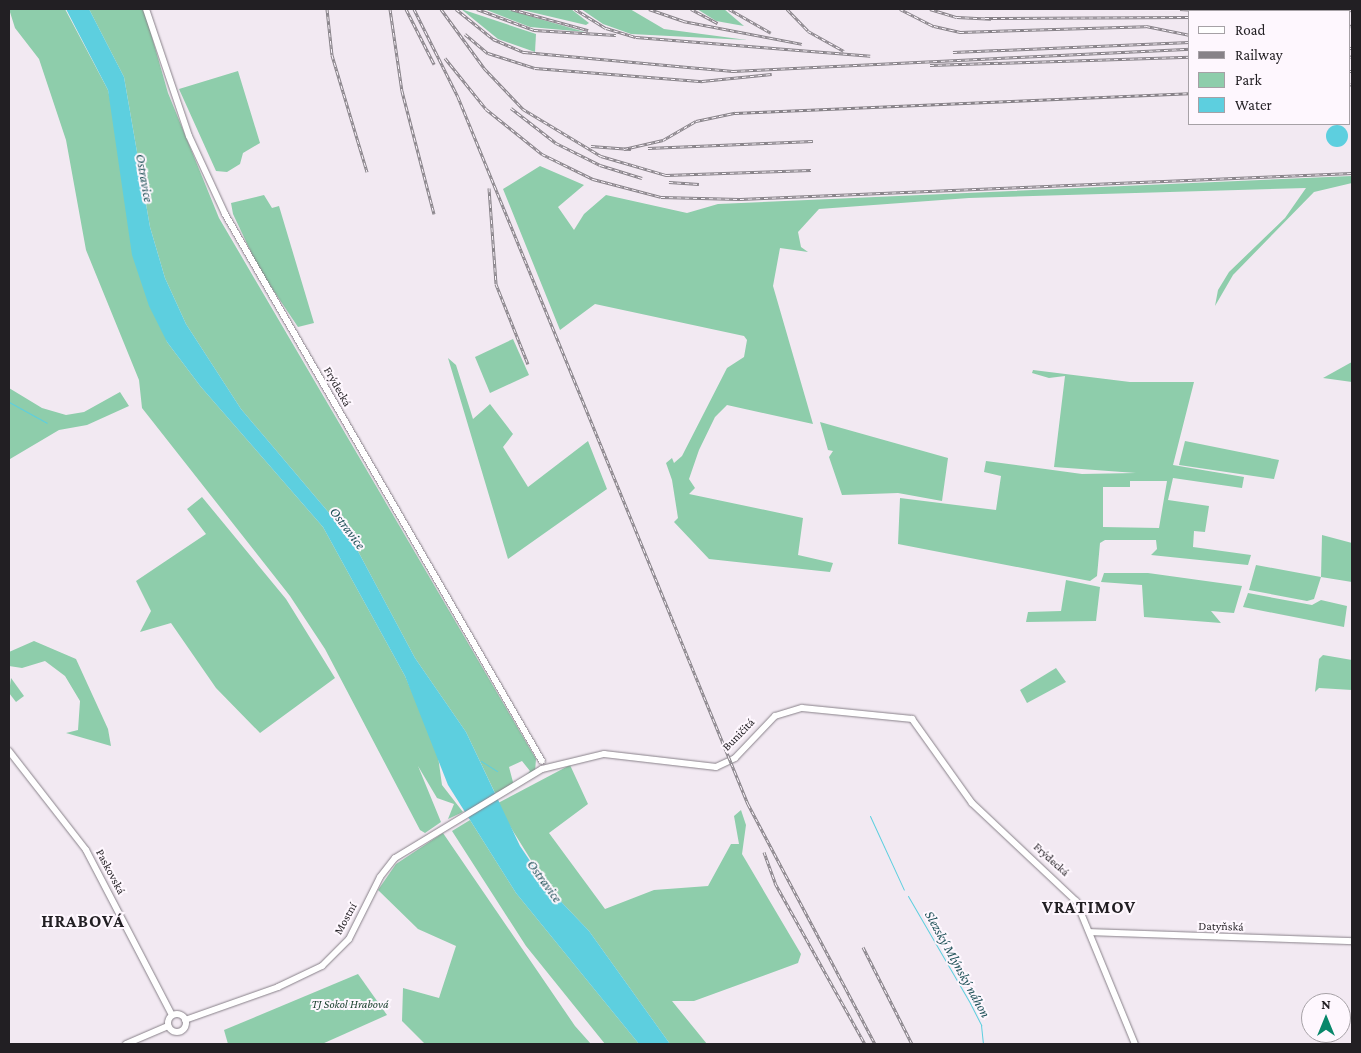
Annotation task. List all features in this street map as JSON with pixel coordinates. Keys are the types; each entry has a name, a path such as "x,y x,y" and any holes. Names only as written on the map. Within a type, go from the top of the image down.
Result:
{"main road":[{"name":"Frýdecká","path":"146,9 176,103 225,214 546,767"},
{"name":"Buničitá","path":"502,794 546,767 604,754 712,768 735,758 775,716 794,709 912,719"},
{"name":"Frýdecká","path":"912,719 972,803 1065,888 1090,932 1135,1044"},
{"name":"Paskovská","path":"9,751 86,850 172,1015"},
{"name":"Mostní","path":"185,1020 278,987 322,966 349,939 380,877 395,858 502,794"},
{"name":"Datyňská","path":"1090,932 1352,941"},
{"path":"126,1044 168,1026 180,1031 185,1020 172,1015 168,1026"}],"green space":[{"path":"9,9 65,9 108,90 167,342 201,387 323,527 405,676 437,749 442,785 463,812 448,819 454,804 437,798 418,766 441,822 425,833 420,830 325,649 290,596 142,408 139,380 86,250 66,140 39,59 15,28"},
{"path":"89,9 144,9 168,93 219,218 536,759 535,772 524,778 530,771 522,761 509,767 514,786 495,793 466,732 415,658 352,540 241,409 186,324 165,278 150,227 124,77"},
{"path":"461,9 536,34 535,52 498,39"},
{"path":"484,9 505,9 585,32 530,27"},
{"path":"518,9 571,9 589,23 586,25"},
{"path":"581,9 630,9 664,29 747,40 631,34 603,24"},
{"path":"697,9 724,9 744,26 716,21"},
{"path":"238,71 260,143 243,153 240,164 227,172 216,171 179,89"},
{"path":"540,166 584,185 558,207 574,230 584,214 606,195 687,213 718,204 1352,176 1352,183 1314,192 1233,275 1215,306 1218,290 1229,272 1285,218 1306,188 969,198 819,209 798,232 801,247 808,252 780,248 773,286 813,424 727,405 715,417 699,450 689,479 695,488 689,494 803,518 798,555 833,563 830,572 709,559 674,522 678,518 672,480 666,463 672,458 674,463 682,456 727,368 744,357 747,340 744,336 595,304 560,330 503,189"},
{"path":"264,195 272,208 279,206 314,323 298,327 259,269 233,214 231,203"},
{"path":"513,339 529,375 490,393 475,357"},
{"path":"448,358 456,365 473,419 490,404 513,434 503,447 528,487 588,441 607,489 508,559"},
{"path":"1352,362 1352,382 1323,378 1350,363"},
{"path":"1033,370 1130,382 1194,382 1173,465 1244,477 1242,488 1173,478 1168,500 1209,506 1205,532 1194,531 1193,547 1251,555 1248,565 1151,555 1157,549 1156,540 1105,540 1100,543 1097,576 1090,581 898,544 900,498 996,510 1001,476 984,472 986,461 1082,474 1136,473 1054,467 1065,376 1049,378 1032,373","holes":["1130,481 1167,481 1159,528 1103,527 1103,487 1130,487"]},
{"path":"9,388 42,408 66,415 84,412 120,392 129,406 87,425 59,430 10,459"},
{"path":"820,422 948,458 942,501 898,493 842,495 829,457 833,451 828,450"},
{"path":"1185,441 1279,460 1274,479 1179,465"},
{"path":"202,497 286,599 335,678 260,733 216,688 171,623 140,632 151,611 136,581 206,534 187,509"},
{"path":"1322,535 1352,543 1352,582 1321,577"},
{"path":"1256,565 1321,577 1314,599 1307,601 1249,590"},
{"path":"1104,573 1148,573 1242,586 1234,613 1211,611 1221,623 1144,617 1142,585 1101,582"},
{"path":"1066,580 1100,587 1096,621 1026,622 1028,612 1061,611"},
{"path":"1248,593 1312,605 1321,600 1347,606 1344,627 1243,607"},
{"path":"34,641 76,659 108,729 111,746 66,733 78,730 80,701 65,676 45,661 22,668 9,666 9,652"},
{"path":"1323,655 1352,660 1352,690 1319,688 1315,692 1319,659"},
{"path":"1056,668 1066,682 1027,703 1020,690"},
{"path":"11,678 24,696 16,702 9,693"},
{"path":"570,765 588,804 549,833 605,909 654,890 708,886 731,844 739,844 734,816 741,810 746,825 742,854 801,954 798,963 694,1001 672,1001 707,1044 670,1044 589,931 549,889 500,810 498,803"},
{"path":"470,820 516,893 639,1044 605,1044 526,946 452,831"},
{"path":"443,833 575,1026 591,1044 425,1044 402,1021 403,988 439,998 456,946 418,929 378,890 396,864"},
{"name":"TJ Sokol Hrabová","path":"358,974 387,1015 322,1044 228,1044 224,1030"}],"water":[{"path":"66,9 89,9 124,77 150,227 165,278 186,324 241,409 352,540 415,658 466,732 520,846 549,889 589,931 670,1044 639,1044 516,893 448,785 405,676 323,527 201,387 167,342 149,306 132,255 108,90"},
{"path":"1337,125 1345,128 1348,136 1345,144 1337,147 1329,144 1326,136 1329,128"}],"waterway":[{"path":"9,402 47,423"},
{"path":"481,761 497,771"},
{"name":"Slezský Mlýnský náhon","path":"870,816 904,890"},
{"name":"Slezský Mlýnský náhon","path":"908,896 970,1003 981,1025 983,1044"}],"railway":[{"path":"327,9 332,55 367,172"},
{"path":"390,9 402,91 434,214"},
{"path":"406,9 434,64"},
{"path":"414,9 458,97 748,804 875,1044"},
{"path":"441,9 484,68 523,109 601,156 666,175 811,170"},
{"path":"456,9 493,39 524,52 733,71 1188,49"},
{"path":"477,9 534,30 616,35"},
{"path":"511,9 588,30"},
{"path":"575,9 606,28 636,37 870,56"},
{"path":"649,9 683,21 802,44"},
{"path":"691,9 717,23"},
{"path":"729,9 771,33"},
{"path":"787,9 808,31 844,51"},
{"path":"900,9 934,26 960,32 1146,26 1188,35"},
{"path":"930,9 957,17 991,19"},
{"path":"1180,9 1198,10"},
{"path":"985,18 1188,17"},
{"path":"465,34 488,53 535,68 702,81 772,74"},
{"path":"953,52 1188,42"},
{"path":"930,65 1188,57"},
{"path":"445,58 486,109 542,154 593,179 661,197 740,199 1352,173"},
{"path":"624,149 663,140 696,121 735,113 1188,93"},
{"path":"511,108 556,143 600,165 642,178"},
{"path":"648,148 813,141"},
{"path":"591,146 631,149"},
{"path":"669,182 699,184"},
{"path":"489,188 496,284 528,364"},
{"path":"764,852 775,883 865,1044"},
{"path":"863,947 912,1044"}],"district":[{"name":"VRATIMOV","path":"1089,907"},
{"name":"HRABOVÁ","path":"83,921"}],"water label":[{"name":"Ostravice","path":"145,178"},
{"name":"Ostravice","path":"348,528"},
{"name":"Ostravice","path":"545,881"}]}
